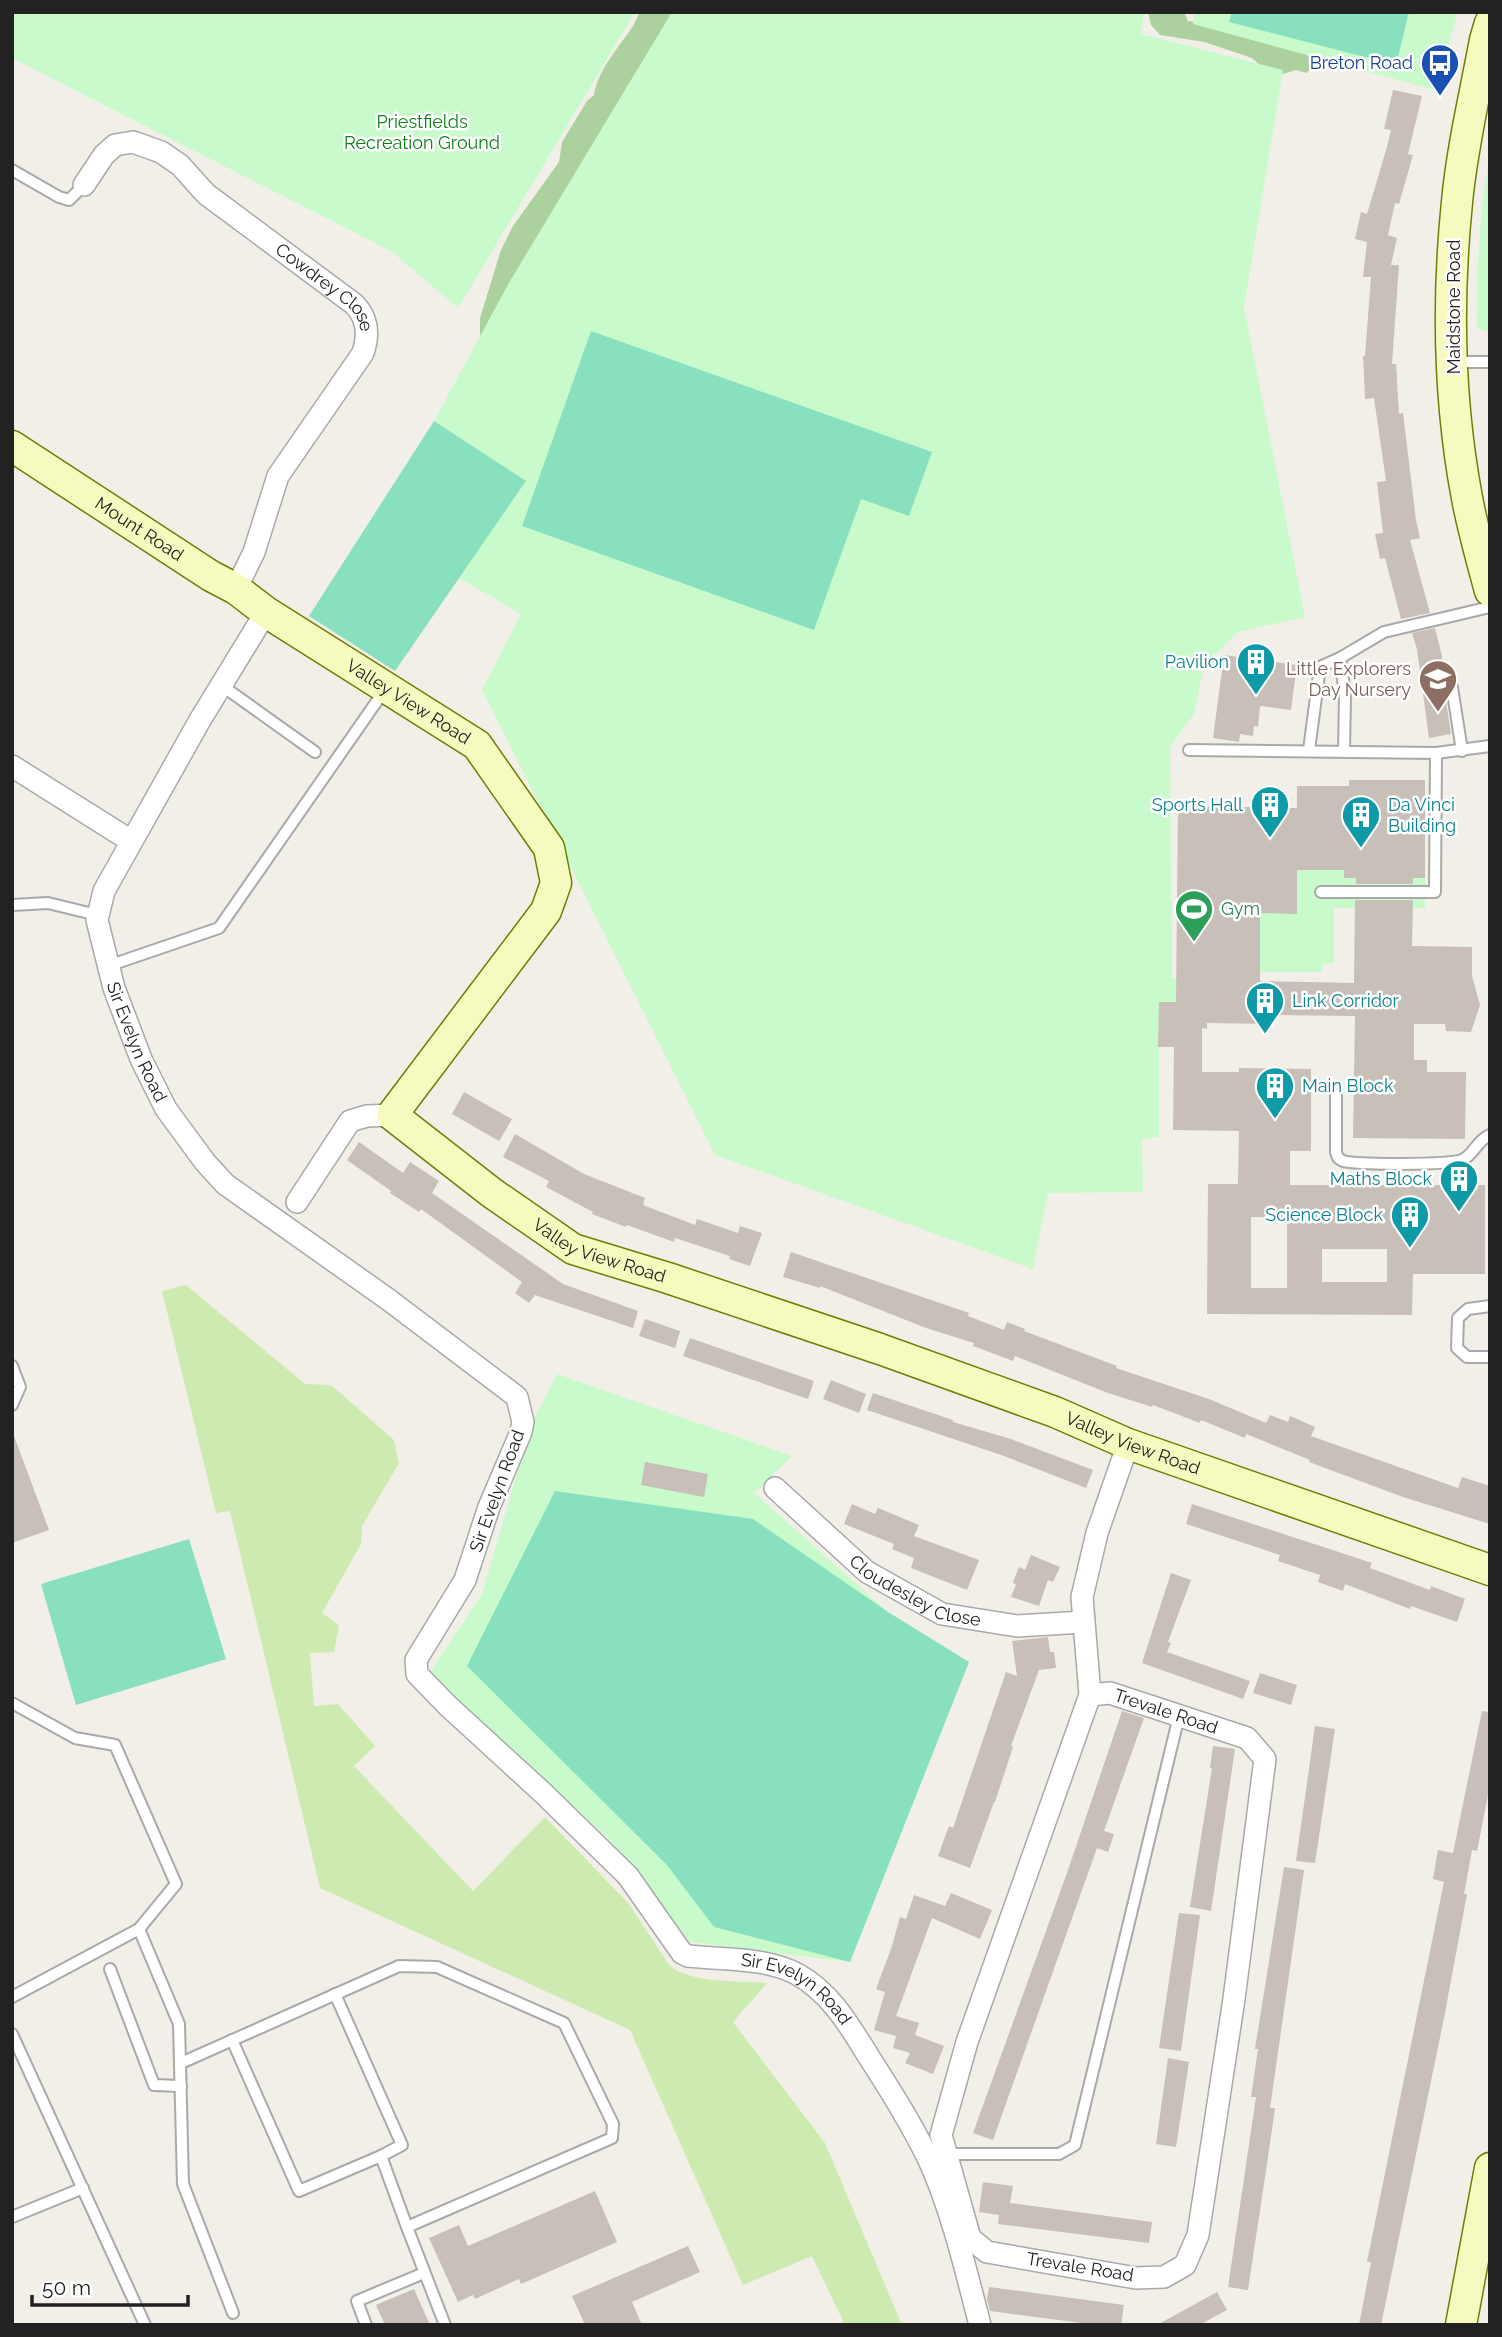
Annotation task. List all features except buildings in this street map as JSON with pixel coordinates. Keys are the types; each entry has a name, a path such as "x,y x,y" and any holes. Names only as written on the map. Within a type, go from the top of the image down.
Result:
{"street":[{"name":"Maidstone Road","path":"1490,23 1464,148 1451,283 1453,362 1465,489 1490,591"},
{"name":"Cowdrey Close","path":"84,185 104,155 115,145 133,142 161,152 180,165 206,194 354,304 365,320 367,335 363,353 278,476 254,552 236,589"},
{"name":"Mount Road","path":"12,446 211,576 236,589 266,612"},
{"path":"97,915 104,891 131,841 266,612"},
{"name":"Valley View Road","path":"266,612 477,745 549,848 556,883 546,911 392,1115 492,1193 573,1249 880,1349 1055,1412 1128,1444 1490,1570"},
{"path":"12,766 131,841"},
{"name":"Sir Evelyn Road","path":"97,915 108,966 127,1023 156,1090 175,1122 225,1184 389,1300 511,1390 519,1400 523,1423 517,1444 489,1507 463,1584 416,1660 415,1669 418,1676 628,1876 682,1953 783,1968 809,1982 837,2007 879,2072 928,2158 943,2196 980,2325"},
{"path":"297,1202 350,1121 367,1116 392,1115"},
{"name":"Trevale Road","path":"1090,1695 1110,1693 1247,1738 1265,1759 1234,1999 1198,2235 1185,2265 1164,2277 1136,2278 987,2252 970,2238 941,2135 967,2042 1090,1695 1082,1597 1097,1533 1128,1444"},
{"name":"Cloudesley Close","path":"775,1488 867,1572 942,1614 1017,1626 1083,1622"},
{"path":"1461,2325 1490,2168"}],"lane":[{"path":"12,170 69,200 84,185"},
{"path":"1453,362 1490,362"},
{"path":"1309,750 1320,667 1384,632 1490,607"},
{"path":"1340,658 1345,694 1344,751"},
{"path":"221,685 315,752"},
{"path":"1452,687 1462,751"},
{"path":"108,966 219,928 386,688"},
{"path":"1189,750 1436,753 1490,746"},
{"path":"1321,892 1436,892 1436,753"},
{"path":"12,905 48,903 97,915"},
{"path":"1336,1096 1336,1152 1338,1158 1343,1161 1460,1161 1470,1156 1476,1146 1490,1135"},
{"path":"1490,1306 1468,1308 1458,1318 1457,1348 1467,1357 1490,1357"},
{"path":"12,1366 20,1387 12,1405"},
{"path":"12,1703 75,1738 115,1745 176,1884 139,1929 12,1997"},
{"path":"946,2154 1059,2154 1075,2145 1179,1716"},
{"path":"139,1929 180,2024 183,2184 233,2313"},
{"path":"181,2063 399,1966 437,1968 564,2023 613,2124 612,2138 407,2227"},
{"path":"110,1969 154,2085 181,2087"},
{"path":"232,2040 299,2190 402,2146 335,1994"},
{"path":"12,2034 145,2325"},
{"path":"381,2155 445,2325"},
{"path":"12,2217 83,2188"},
{"path":"366,2325 357,2301 425,2273"}],"green space":[{"name":"Priestfields Recreation Ground","path":"12,12 635,12 458,308 391,251 12,58"},
{"path":"640,12 680,12 480,351 480,318 501,250 513,226 559,162 562,142 587,101 594,95 603,70"},
{"path":"672,12 1144,12 1141,34 1283,70 1244,307 1305,617 1238,632 1204,665 1194,714 1170,747 1172,978 1178,979 1178,1002 1159,1003 1159,1137 1142,1139 1143,1192 1048,1193 1033,1269 715,1155 482,690 521,614 459,578 526,481 434,421 510,281"},
{"path":"1148,12 1184,12 1188,21 1216,24 1302,50 1311,59 1312,67 1307,73 1296,70 1273,77 1252,58 1204,42 1160,35 1151,25"},
{"path":"1195,12 1458,12 1435,90 1193,24"},
{"path":"1232,12 1409,12 1396,65 1229,22"},
{"path":"1490,155 1490,332 1477,328 1477,284 1483,198"},
{"path":"591,331 932,452 909,516 861,499 814,630 522,526"},
{"path":"434,421 526,481 395,671 309,616"},
{"path":"1297,870 1344,870 1344,878 1425,878 1425,908 1334,908 1334,963 1323,963 1322,972 1260,972 1260,913 1297,913"},
{"path":"186,1285 305,1384 331,1385 394,1440 399,1463 362,1526 361,1544 322,1613 339,1625 334,1652 310,1653 314,1706 338,1704 375,1746 354,1766 473,1891 545,1817 629,1904 670,1966 690,1976 767,1983 733,2022 825,2143 902,2325 845,2325 812,2256 743,2285 630,2030 320,1888 230,1511 216,1513 162,1291"},
{"path":"557,1374 792,1456 754,1493 888,1612 969,1662 850,1962 690,1942 609,1839 429,1674 482,1594 532,1423"},
{"path":"555,1491 753,1519 888,1612 969,1662 850,1962 714,1927 667,1865 467,1666"},
{"path":"189,1539 226,1659 76,1705 41,1584"}],"place":[{"name":"Breton Road","path":"1440,97"},
{"name":"Pavilion","path":"1256,696"},
{"name":"Little Explorers Day Nursery","path":"1438,713"},
{"name":"Sports Hall","path":"1270,839"},
{"name":"Da Vinci Building","path":"1361,849"},
{"name":"Gym","path":"1194,943"},
{"name":"Link Corridor","path":"1265,1035"},
{"name":"Main Block","path":"1275,1120"},
{"name":"Maths Block","path":"1459,1213"},
{"name":"Science Block","path":"1410,1249"}]}
